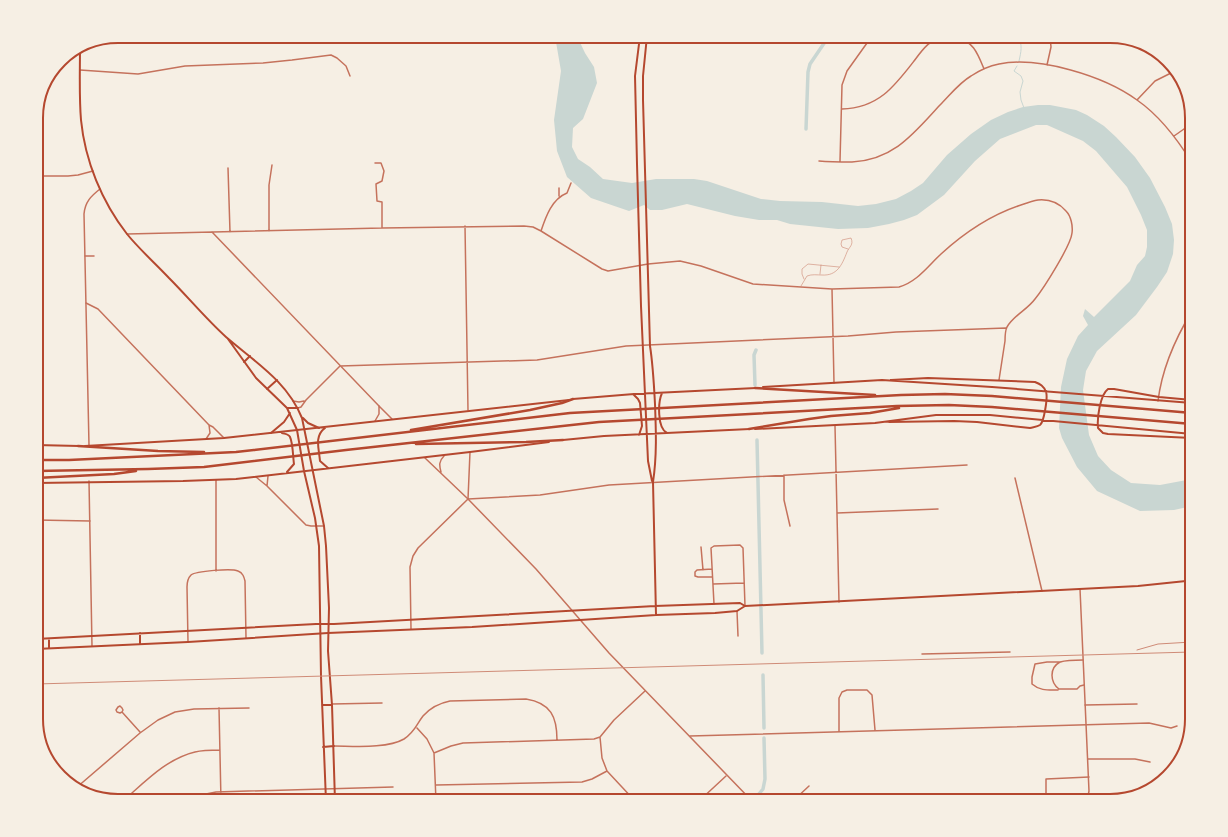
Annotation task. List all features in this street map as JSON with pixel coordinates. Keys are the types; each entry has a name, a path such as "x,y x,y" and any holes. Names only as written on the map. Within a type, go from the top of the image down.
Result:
{"highway":[{"path":"755,388 841,392 886,396"},
{"path":"43,460 229,453 570,413 886,396 953,394 992,396 1185,412"},
{"path":"379,435 530,410 573,399"},
{"path":"750,429 809,419 870,413 911,406"},
{"path":"43,471 204,467 599,422 911,406 971,406 1185,423"},
{"path":"399,444 563,440"},
{"path":"78,446 158,451 229,453"},
{"path":"43,478 114,474 148,469"}],"main road":[{"path":"639,43 635,76 642,346 648,461 653,482"},
{"path":"646,43 643,76 644,163 650,346 653,365 656,434 653,482 656,615"},
{"path":"80,54 81,121 84,139 100,189 115,216 127,234 226,336 277,380 298,408 302,418 324,526 328,565 328,651 334,746 334,794"},
{"path":"226,336 256,378 287,408 297,430 304,471 317,526 319,553 323,747 326,794"},
{"path":"244,362 250,356"},
{"path":"43,445 78,446 224,438 573,399 834,382 928,378 1035,382 1041,384 1047,394 1043,421 1040,425 1030,428 954,421 875,423 604,436 256,477 183,481 43,483"},
{"path":"267,389 277,380"},
{"path":"882,380 1033,390 1185,403"},
{"path":"1185,399 1158,397 1108,389 1103,395 1098,421 1098,428 1103,433 1108,434 1185,438"},
{"path":"662,393 659,403 660,425 664,431 668,433"},
{"path":"634,394 640,403 642,426 639,435"},
{"path":"287,408 298,408"},
{"path":"271,433 284,422 290,413"},
{"path":"875,423 936,415 990,415 1185,433"},
{"path":"302,418 308,423 319,428"},
{"path":"326,427 320,432 318,438 320,461 328,468"},
{"path":"280,432 288,435 291,440 294,464 286,473"},
{"path":"43,639 655,606 740,604 745,606 768,606 1138,586 1185,581"},
{"path":"43,648 715,613 737,610 745,606"},
{"path":"140,634 140,644"},
{"path":"49,639 49,648"},
{"path":"322,705 332,704"},
{"path":"323,747 334,746"}],"street":[{"path":"840,162 842,85 847,71 867,43"},
{"path":"842,109 854,109 866,106 880,97 891,88 929,43"},
{"path":"969,43 974,47 984,69"},
{"path":"1047,65 1051,43"},
{"path":"80,70 138,74 185,66 262,63 330,54 346,66 350,76"},
{"path":"819,161 853,162 869,160 896,149 906,141 960,84 970,76 984,69 1000,64 1014,63 1047,65 1087,75 1117,88 1150,110 1174,136 1185,152"},
{"path":"1137,100 1155,81 1170,74"},
{"path":"1174,136 1185,128"},
{"path":"375,163 381,163 384,171 382,181 376,184 377,201 382,202 382,228"},
{"path":"269,231 272,165"},
{"path":"228,168 230,232"},
{"path":"43,176 68,176 93,171"},
{"path":"559,196 567,193 571,183"},
{"path":"541,231 546,216 559,196 559,188"},
{"path":"89,445 84,209 88,200 100,189"},
{"path":"127,234 524,226 533,227 541,231 602,269 608,271 648,264 680,261 701,266 753,284 832,289 907,285 915,280 967,232 986,220 1006,210 1038,200 1047,200 1061,206 1068,213 1072,223 1072,234 1069,244 1035,299 1006,328 999,380"},
{"path":"465,226 468,411"},
{"path":"212,232 393,420"},
{"path":"85,256 94,256"},
{"path":"832,289 834,382"},
{"path":"86,303 98,309 209,425 224,438"},
{"path":"1158,401 1161,382 1170,355 1185,323"},
{"path":"298,408 301,407 304,401 340,366 537,360 613,348 642,346 896,332 1006,328"},
{"path":"293,401 304,401"},
{"path":"375,422 379,414 379,406"},
{"path":"206,439 210,432 209,425"},
{"path":"835,426 839,602"},
{"path":"468,499 470,452"},
{"path":"441,472 439,463 444,455"},
{"path":"425,458 441,472 536,569 609,653 744,794"},
{"path":"411,629 410,567 413,556 418,548 468,499 540,495 602,486 653,482 967,465"},
{"path":"784,474 784,500 790,526"},
{"path":"266,486 268,475"},
{"path":"256,477 306,525 324,526"},
{"path":"1016,478 1042,591"},
{"path":"216,480 216,571"},
{"path":"89,482 92,646"},
{"path":"837,513 938,509"},
{"path":"43,520 90,522"},
{"path":"714,604 711,548 712,546 740,545 742,548 745,606"},
{"path":"701,547 702,570"},
{"path":"188,642 188,579 192,574 216,571 236,570 240,571 244,576 246,638"},
{"path":"712,570 696,571 695,576 712,577"},
{"path":"713,584 744,583"},
{"path":"1080,589 1089,794"},
{"path":"737,610 738,636"},
{"path":"922,654 1010,652"},
{"path":"1083,660 1035,664 1032,684 1041,690 1077,690 1080,686 1084,685"},
{"path":"1059,690 1055,686 1052,674 1054,668 1061,662"},
{"path":"839,732 839,698 842,692 847,690 867,690 872,695 875,731"},
{"path":"434,753 463,743 594,739 600,737 614,720 645,691"},
{"path":"334,746 392,744 407,737 417,728 424,715 436,706 445,702 526,699 536,701 550,710 556,722 557,740"},
{"path":"332,704 382,702"},
{"path":"1085,705 1137,704"},
{"path":"219,708 221,792"},
{"path":"81,784 140,732 158,720 175,712 194,709 249,708"},
{"path":"122,712 140,732"},
{"path":"690,736 1149,723 1171,728 1177,726"},
{"path":"417,728 427,739 434,753 436,794"},
{"path":"600,737 602,758 607,771 628,794"},
{"path":"131,794 168,763 182,756 197,751 220,750"},
{"path":"1088,759 1135,759 1150,762"},
{"path":"436,786 582,782 592,779 607,771"},
{"path":"707,794 726,776"},
{"path":"1046,794 1046,779 1088,777"},
{"path":"800,794 809,786"},
{"path":"208,794 221,792 393,787"}],"lane":[{"path":"801,287 807,276 831,275 835,273 844,262 848,250 853,242 851,238 842,240 841,244 844,249 848,250"},
{"path":"804,279 802,269 810,264 840,267"},
{"path":"820,275 821,265"}],"shaded area":[{"path":"556,43 580,43 594,67 597,83 583,119 573,128 572,147 578,159 590,167 603,179 632,183 656,179 694,179 707,181 761,199 780,201 822,202 858,206 876,204 896,199 923,183 947,155 971,134 991,120 1023,107 1050,105 1076,110 1104,126 1135,157 1150,178 1172,224 1174,240 1173,254 1167,272 1157,287 1136,315 1097,351 1086,371 1083,390 1089,435 1098,456 1111,470 1131,483 1160,485 1185,480 1185,508 1174,510 1140,511 1097,491 1077,467 1062,438 1059,428 1061,387 1067,359 1078,336 1088,325 1083,316 1085,309 1094,317 1130,281 1137,265 1145,256 1147,247 1147,230 1127,187 1096,151 1083,141 1047,125 1036,125 1000,139 975,161 944,195 917,215 889,224 868,228 838,229 790,224 777,220 759,220 735,216 687,204 662,210 650,210 644,205 629,211 591,198 567,177 557,151 554,120 561,71"}],"waterway":[{"path":"806,129 808,72 810,64 824,43"},
{"path":"1019,61 1021,43"},
{"path":"1017,66 1014,71 1021,76 1023,81 1020,92 1024,108"},
{"path":"755,385 754,355 756,350"},
{"path":"757,440 762,653"},
{"path":"763,675 764,728"},
{"path":"759,794 763,789 765,779 764,738"}],"railway":[{"path":"1137,650 1158,644 1185,642"},
{"path":"43,684 1185,652"}]}
